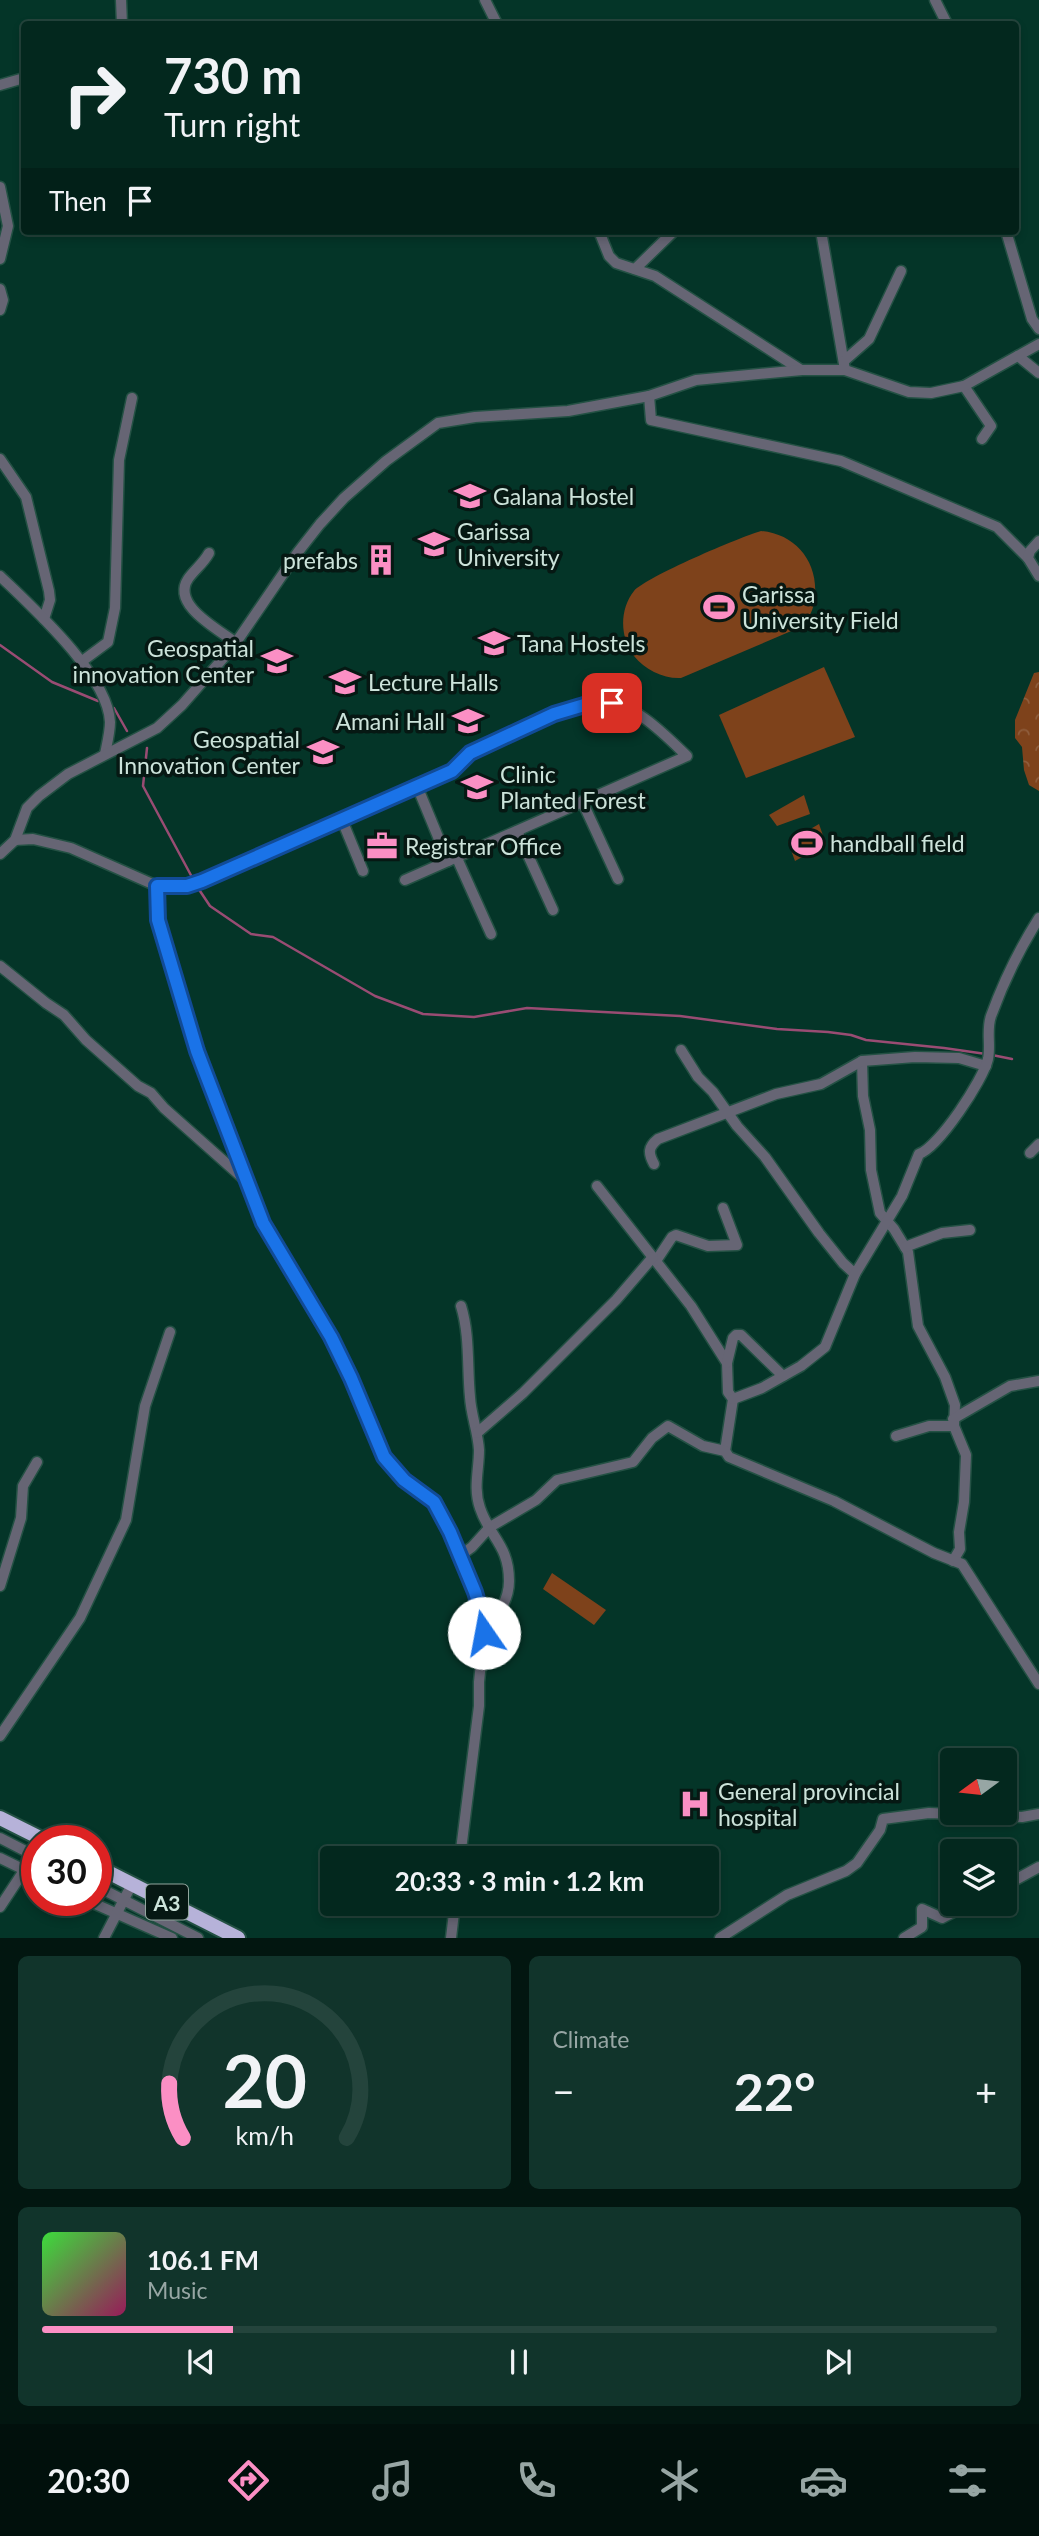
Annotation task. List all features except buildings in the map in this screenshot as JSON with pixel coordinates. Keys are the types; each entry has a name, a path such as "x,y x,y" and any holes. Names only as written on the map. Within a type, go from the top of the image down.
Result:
{"highway":[{"path":"0,1818 21,1828"},
{"name":"A3","path":"112,1874 238,1937"}],"street":[{"path":"121,0 122,21"},
{"path":"485,0 496,21"},
{"path":"936,0 946,21"},
{"path":"0,85 21,79"},
{"path":"0,187 8,226 0,259"},
{"path":"601,235 609,257 616,263 655,276 802,370"},
{"path":"635,269 670,235"},
{"path":"822,235 845,365"},
{"path":"1007,235 1031,319 1039,329"},
{"path":"845,365 869,339 901,271"},
{"path":"0,289 3,300 0,310"},
{"path":"0,853 15,839 21,819 33,802 68,774 157,728 182,705 236,643 320,524 344,498 386,461 438,423 475,417 568,411 649,396 696,380 845,365 909,392 931,393 964,386 1039,344"},
{"path":"1018,356 1039,373"},
{"path":"964,386 991,426 982,439"},
{"path":"649,396 651,420 841,461 997,527 1028,558 1039,576"},
{"path":"81,662 108,642 115,608 119,460 132,398"},
{"path":"0,460 26,497 50,600 44,619"},
{"path":"1028,558 1030,551 1039,541"},
{"path":"209,554 187,580 183,598 191,608 236,643"},
{"path":"0,576 44,619 81,662 104,699 110,721 105,754"},
{"path":"15,839 33,839 71,848 157,886 187,886 452,771 470,753 563,710 601,700 620,706 651,722 687,756 405,880"},
{"path":"417,786 491,934"},
{"path":"582,801 618,879"},
{"path":"342,820 363,871"},
{"path":"516,831 553,910"},
{"path":"157,886 156,902 161,929 197,1051 263,1223 331,1337 384,1457 404,1480 434,1502 461,1555 480,1610 484,1633 479,1706 462,1846"},
{"path":"733,1399 783,1376 825,1347 855,1274 902,1196 919,1154 924,1153 939,1137 971,1096 986,1066 990,1019 1039,918"},
{"path":"0,965 64,1015 86,1040 138,1086 150,1093 245,1180"},
{"path":"681,1050 698,1077 765,1157 843,1264 855,1274"},
{"path":"654,1164 649,1151 650,1146 658,1139 776,1094 821,1084 862,1061 915,1057 958,1058 986,1066"},
{"path":"862,1061 863,1096 870,1130 871,1170 880,1213 908,1252 918,1326 945,1377 955,1405 953,1423 966,1455 964,1502 959,1532 961,1549 953,1561"},
{"path":"1030,1153 1039,1144"},
{"path":"597,1186 691,1306 727,1363"},
{"path":"477,1433 523,1393 616,1300 672,1237 676,1235 708,1246 737,1245 723,1208"},
{"path":"905,1247 942,1233 970,1230"},
{"path":"461,1307 467,1326 470,1401 477,1433 477,1495 480,1508 506,1553 508,1596 484,1633"},
{"path":"0,1736 80,1618 126,1520 145,1406 170,1332"},
{"path":"724,1451 733,1399 728,1392 727,1363 734,1335 741,1335 783,1376"},
{"path":"896,1436 929,1426 953,1423 1010,1387 1039,1381"},
{"path":"461,1555 490,1527 536,1500 557,1480 633,1462 652,1438 668,1426 704,1446 724,1451 729,1457 834,1501 934,1553 962,1564 1039,1684"},
{"path":"0,1586 21,1518 23,1486 37,1462"},
{"path":"720,1937 787,1895 846,1871 857,1863 880,1830 883,1819 929,1813 1022,1817 1039,1814"},
{"path":"0,1838 21,1849"},
{"path":"0,1858 21,1867"},
{"path":"1017,1879 1039,1867"},
{"path":"0,1907 21,1875"},
{"path":"104,1937 132,1884"},
{"path":"112,1894 198,1937"},
{"path":"904,1937 922,1927 922,1909 942,1918 946,1916"},
{"path":"112,1913 172,1937"},
{"path":"451,1937 454,1916"}],"green space":[{"name":"Garissa University Field","path":"761,531 773,533 794,544 808,561 815,583 810,615 796,629 681,678 662,675 638,661 629,649 623,624 626,607 634,591 674,567"},
{"path":"824,667 855,737 746,778 719,715"},
{"path":"1039,672 1039,791 1029,785 1024,770 1022,747 1015,738 1015,720 1034,673"},
{"name":"handball field","path":"804,795 810,814 777,826 769,815"},
{"name":"handball field","path":"819,824 826,844 795,861 788,842"},
{"path":"552,1573 606,1610 594,1625 543,1589"}],"waterway":[{"path":"0,645 52,682 98,701"},
{"path":"114,708 127,731"},
{"path":"147,748 143,786 193,879"},
{"path":"196,885 210,906 251,934 273,937 375,996 423,1014 474,1017 527,1008 680,1016 777,1029 828,1032 866,1040 986,1054"},
{"path":"992,1055 1012,1059"}],"place":[{"name":"Galana Hostel","path":"470,496"},
{"name":"Garissa University","path":"434,544"},
{"name":"prefabs","path":"381,560"},
{"name":"Garissa University Field","path":"719,607"},
{"name":"Tana Hostels","path":"494,643"},
{"name":"Geospatial innovation Center","path":"277,661"},
{"name":"Lecture Halls","path":"345,682"},
{"name":"Amani Hall","path":"468,721"},
{"name":"Geospatial Innovation Center","path":"323,752"},
{"name":"Clinic Planted Forest","path":"477,787"},
{"name":"handball field","path":"807,843"},
{"name":"Registrar Office","path":"382,846"},
{"name":"General provincial hospital","path":"695,1804"}],"route":[{"path":"484,1633 483,1619 461,1555 434,1502 404,1480 384,1457 331,1337 263,1223 197,1051 158,920 157,886 187,886 228,871 452,771 470,753 554,714 601,700 612,703"}]}
